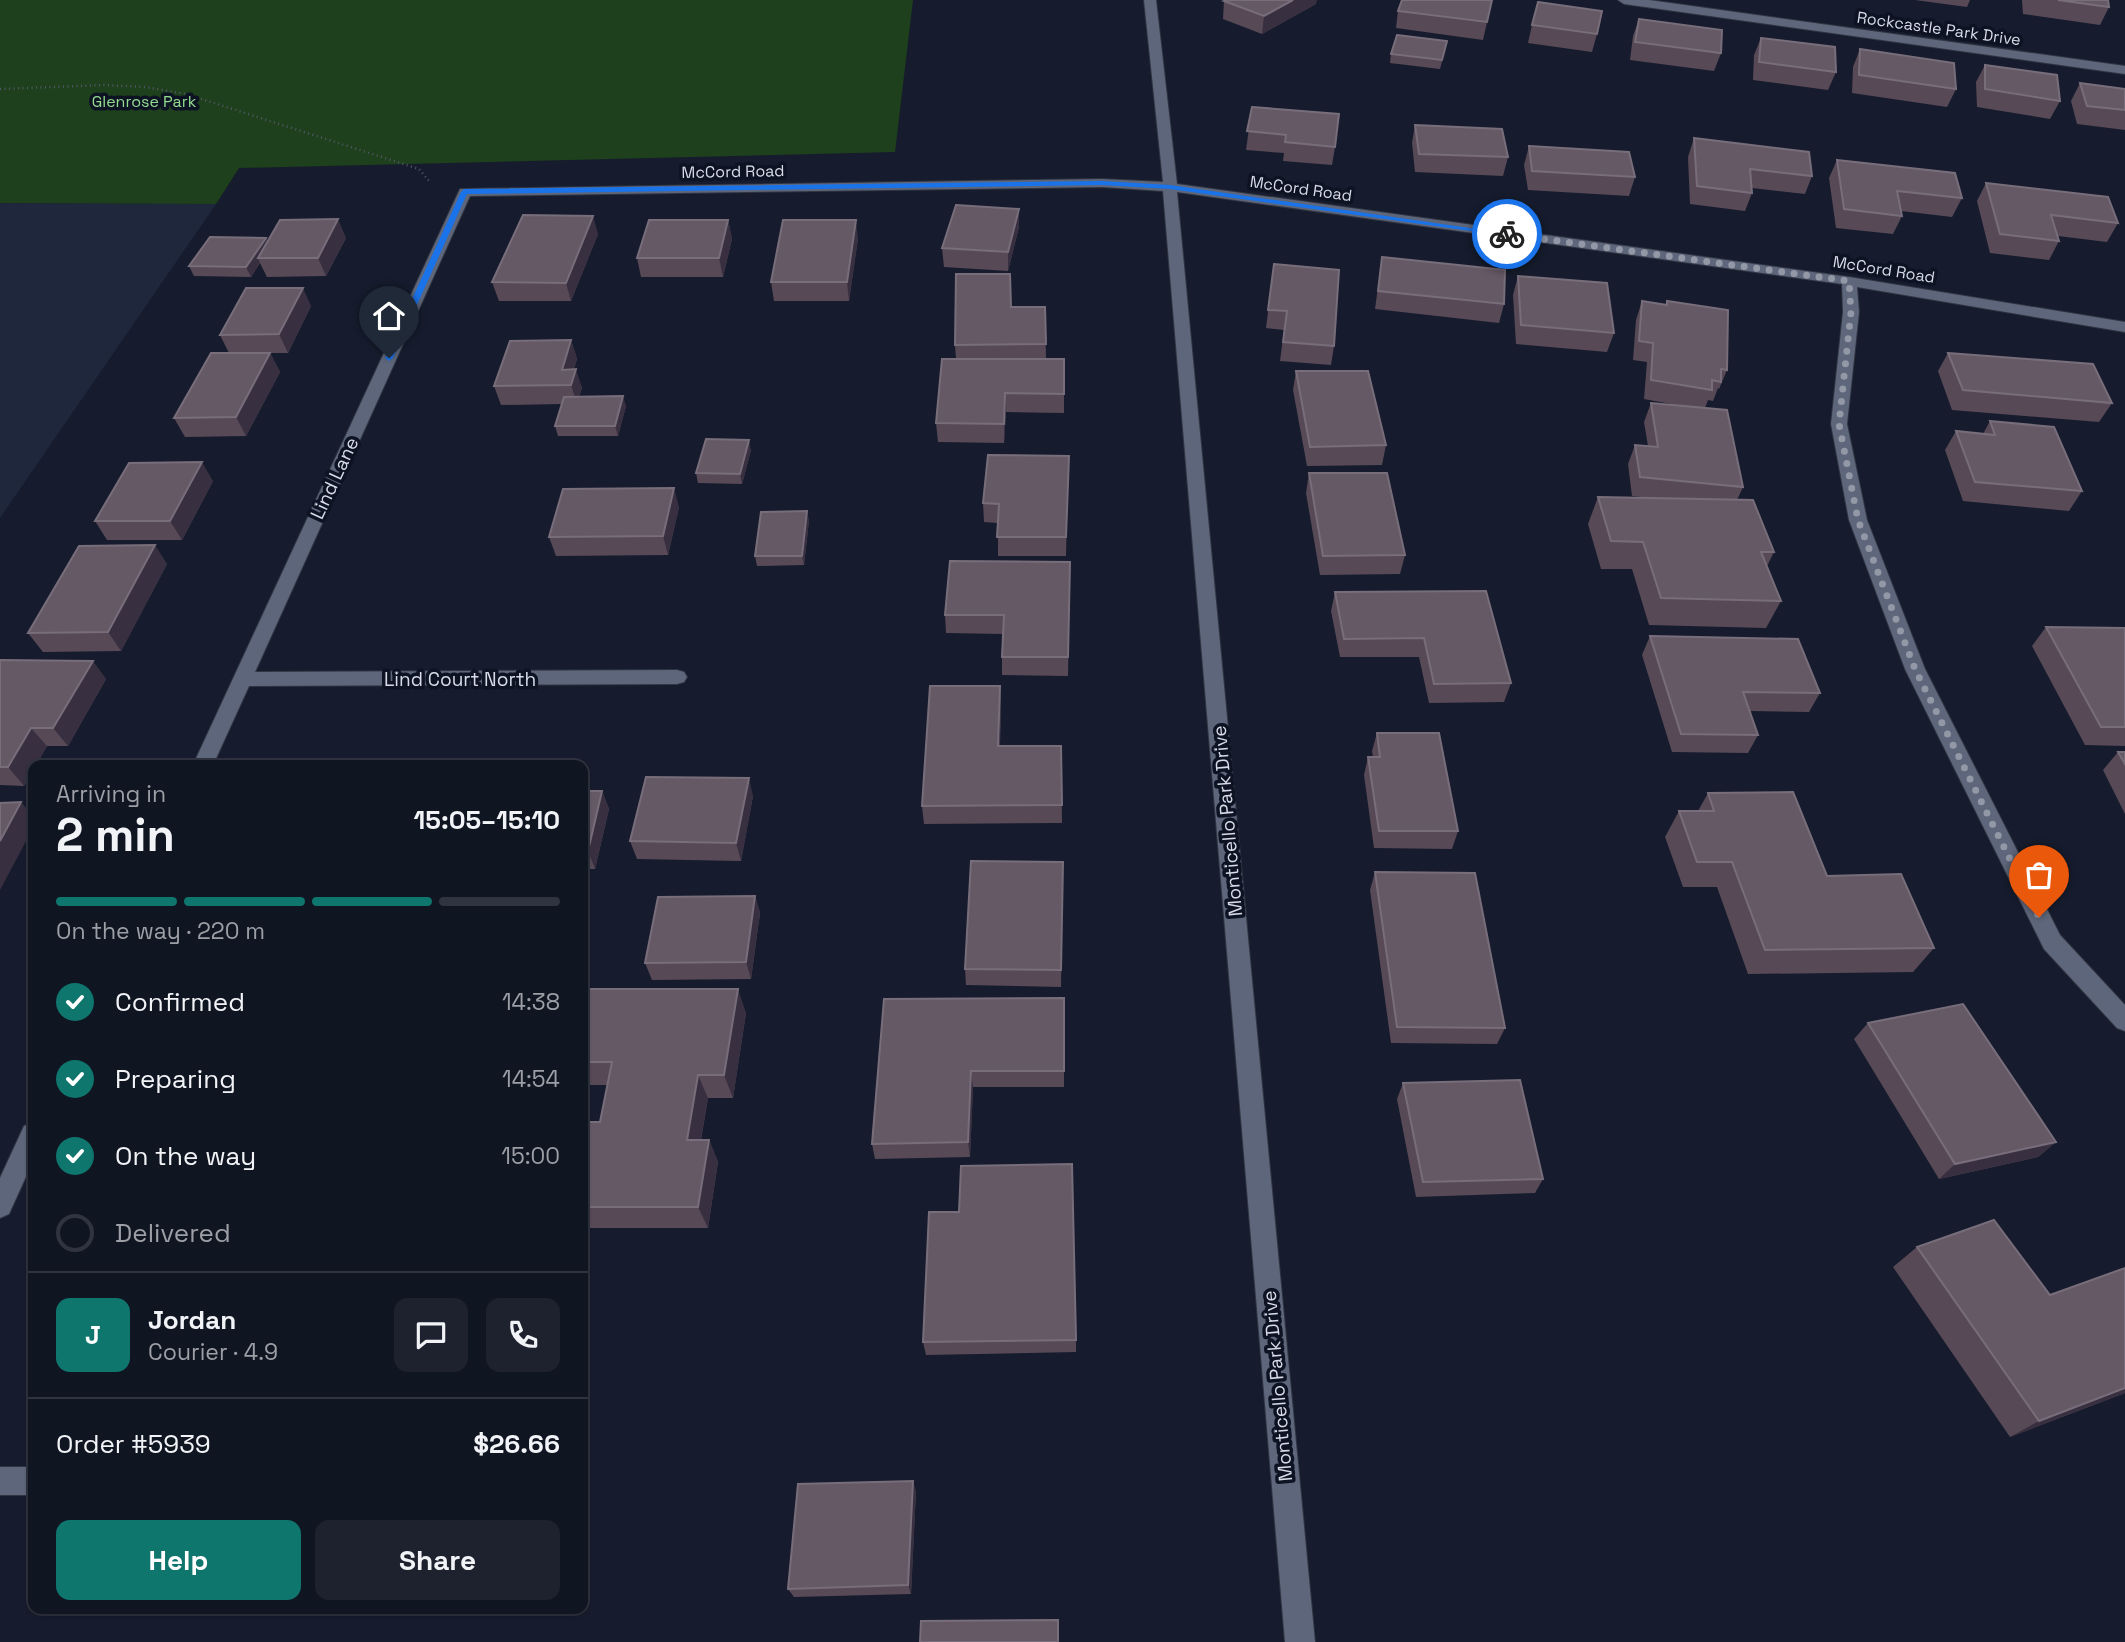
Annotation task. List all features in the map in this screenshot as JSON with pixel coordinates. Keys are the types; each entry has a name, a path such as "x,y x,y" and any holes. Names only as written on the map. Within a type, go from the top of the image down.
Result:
{"street":[{"name":"Monticello Park Drive","path":"1150,0 1170,187 1300,1642"},
{"name":"Rockcastle Park Drive","path":"1624,0 2125,70"},
{"name":"McCord Road","path":"464,192 1102,183 1170,187 1849,281 2125,327"},
{"name":"Lind Lane","path":"205,760 464,192"},
{"path":"1849,281 1851,312 1839,424 1858,520 1915,669 2052,942 2125,1021"},
{"name":"Lind Court North","path":"242,680 677,677"},
{"path":"0,1206 28,1145"},
{"path":"0,1481 28,1481"}],"path":[{"path":"0,89 104,85 145,87 186,94 419,169 428,179 430,192"}],"shaded area":[{"path":"0,203 216,204 0,518"}],"green space":[{"name":"Glenrose Park","path":"0,0 913,0 895,152 239,168 216,204 0,203"}],"building":[{"path":"1293,0 1264,16 1224,1"},
{"path":"1402,0 1492,0 1487,22 1398,11"},
{"path":"2058,0 2108,0 2109,7"},
{"path":"1538,2 1602,11 1597,34 1532,25"},
{"path":"1639,19 1722,30 1721,53 1635,42"},
{"path":"1397,35 1447,41 1442,60 1391,54"},
{"path":"1761,38 1835,47 1836,72 1759,62"},
{"path":"1860,49 1954,63 1956,89 1859,75"},
{"path":"1985,65 2057,75 2060,101 1985,89"},
{"path":"2080,83 2125,89 2125,110 2087,106"},
{"path":"1252,107 1339,114 1335,147 1285,142 1286,135 1247,131"},
{"path":"1415,125 1502,129 1508,157 1419,154"},
{"path":"1694,138 1809,152 1812,176 1750,169 1752,193 1697,186"},
{"path":"1529,146 1629,152 1635,177 1532,171"},
{"path":"1837,160 1955,173 1962,198 1897,191 1902,216 1844,209"},
{"path":"1986,183 2108,197 2118,223 2051,215 2059,241 2000,234"},
{"path":"956,205 1019,209 1008,252 942,248"},
{"path":"523,215 593,216 566,283 492,282"},
{"path":"338,219 318,258 258,258 280,220"},
{"path":"649,220 728,220 719,258 637,258"},
{"path":"783,220 856,220 847,282 771,282"},
{"path":"210,237 266,238 246,267 189,266"},
{"path":"1382,257 1505,270 1504,304 1378,291"},
{"path":"1274,264 1339,270 1334,346 1283,342 1287,311 1268,310"},
{"path":"956,274 1010,274 1011,307 1045,307 1046,344 955,345"},
{"path":"1518,276 1607,283 1614,333 1521,325"},
{"path":"246,288 303,288 279,334 220,335"},
{"path":"1642,301 1667,305 1667,301 1728,310 1727,370 1721,369 1721,382 1712,380 1712,390 1651,380 1653,343 1639,341"},
{"path":"571,340 562,370 576,369 571,385 494,386 510,341"},
{"path":"211,353 270,353 236,417 174,418"},
{"path":"1948,353 2093,364 2112,403 1963,390"},
{"path":"942,359 1064,359 1064,394 1005,393 1004,424 936,423"},
{"path":"1296,371 1368,371 1386,445 1310,447"},
{"path":"623,396 615,426 555,426 564,397"},
{"path":"1651,403 1727,410 1743,487 1640,477 1635,445 1658,447"},
{"path":"1990,421 2054,427 2082,491 1975,482 1956,431 1995,435"},
{"path":"706,439 749,440 740,474 696,473"},
{"path":"988,455 1069,456 1066,537 997,537 999,504 983,503"},
{"path":"202,462 170,521 95,521 129,463"},
{"path":"1309,473 1387,473 1405,555 1323,556"},
{"path":"674,488 663,536 549,537 563,489"},
{"path":"1598,497 1753,500 1774,552 1761,552 1781,601 1661,598 1643,542 1611,541"},
{"path":"807,511 802,556 755,556 761,512"},
{"path":"155,545 108,632 28,633 79,546"},
{"path":"950,561 1070,562 1068,657 1002,657 1004,615 945,615"},
{"path":"1486,591 1511,683 1434,684 1424,638 1344,639 1335,592"},
{"path":"2046,627 2125,628 2125,727 2101,727"},
{"path":"1650,636 1798,639 1820,693 1743,692 1758,735 1681,734"},
{"path":"0,660 93,661 53,728 31,728 8,767 0,767"},
{"path":"930,686 1000,686 998,746 1061,746 1062,805 922,806"},
{"path":"1377,733 1439,733 1458,831 1379,831 1368,757 1380,757"},
{"path":"2118,752 2125,752 2125,764"},
{"path":"646,777 749,778 736,843 630,841"},
{"path":"588,791 602,791 588,851"},
{"path":"1793,792 1827,876 1901,874 1934,948 1765,950 1732,862 1697,862 1679,811 1714,811 1708,793"},
{"path":"21,802 0,841 0,803"},
{"path":"971,861 1063,862 1061,970 965,969"},
{"path":"1375,872 1475,873 1505,1028 1397,1027"},
{"path":"755,896 746,962 645,963 658,897"},
{"path":"588,989 738,989 724,1075 698,1075 687,1140 709,1140 698,1207 588,1207 588,1122 600,1122 612,1062 588,1062"},
{"path":"1064,998 1064,1071 971,1071 968,1142 872,1144 884,999"},
{"path":"1963,1004 2056,1142 1955,1164 1868,1023"},
{"path":"1520,1080 1543,1179 1423,1182 1403,1083"},
{"path":"1072,1164 1076,1340 923,1342 929,1212 959,1212 961,1166"},
{"path":"1994,1220 2050,1295 2125,1268 2125,1388 2039,1421 1917,1247"},
{"path":"913,1481 908,1585 788,1589 798,1484"},
{"path":"1058,1620 1058,1642 920,1642 921,1621"}],"way so far":[{"path":"1507,234 1849,281 1851,312 1839,424 1858,520 1915,669 2039,917"}],"route":[{"path":"389,358 464,192 1102,183 1170,187 1507,234"}]}
